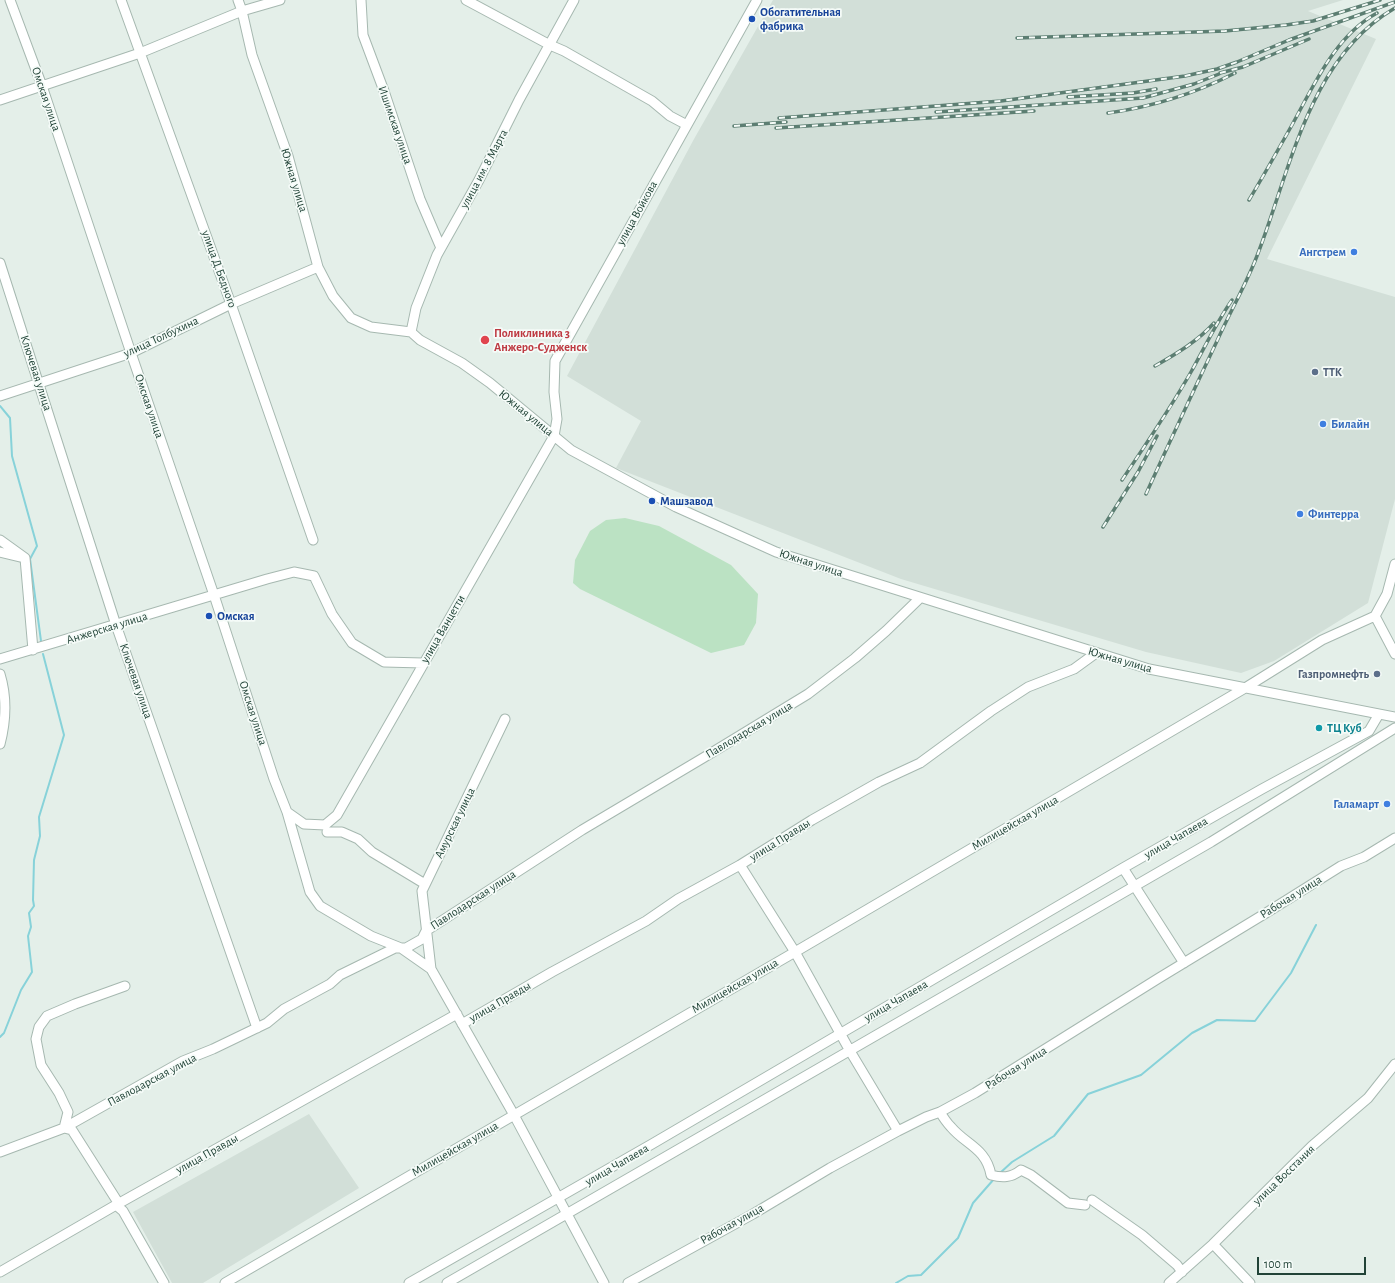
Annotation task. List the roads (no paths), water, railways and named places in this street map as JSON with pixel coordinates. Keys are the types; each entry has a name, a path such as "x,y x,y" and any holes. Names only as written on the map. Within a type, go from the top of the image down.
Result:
{"street":[{"name":"Омская улица","path":"10,0 42,86 274,779 287,812 310,892 320,906 372,936 401,948 431,969"},
{"name":"улица Д.Бедного","path":"121,0 231,304 313,540"},
{"name":"Южная улица","path":"238,0 252,55 288,156 318,267 333,296 352,318 371,327 411,332 420,340 462,363 490,383 571,450 676,507 776,552 1149,669 1395,717"},
{"path":"0,100 140,52 242,11 280,0"},
{"name":"Ишимская улица","path":"361,0 363,35 384,91 420,199 441,248"},
{"path":"466,0 564,51 652,101 670,116 687,125"},
{"name":"улица им. 8 Марта","path":"411,332 416,308 437,255 479,180 519,100 574,0"},
{"name":"улица Войкова","path":"554,436 557,419 554,392 555,361 757,0"},
{"name":"Ключевая улица","path":"0,263 116,625 257,1028"},
{"name":"улица Толбухина","path":"0,396 131,353 231,304 318,267"},
{"name":"улица Ванцетти","path":"287,812 304,824 325,825 336,815 554,436"},
{"path":"0,540 25,558 33,650"},
{"path":"0,552 25,558"},
{"path":"1395,564 1387,594 1376,616 1395,654"},
{"name":"Анжерская улица","path":"0,659 214,596 267,578 294,572 314,576 332,614 352,643 384,662 423,663"},
{"name":"Павлодарская улица","path":"0,1152 64,1128 183,1061 213,1049 267,1023 284,1009 330,984 340,975 395,948 406,948 422,939 426,931 582,830 808,694 855,658 920,598"},
{"name":"Милицейская улица","path":"225,1283 1245,688 1322,640 1376,616"},
{"name":"улица Правды","path":"462,1024 552,972 646,921 678,898 740,865 818,816 879,782 920,763 991,711 1028,687 1074,668 1096,653"},
{"path":"0,674 5,701 4,728 0,744"},
{"name":"улица Чапаева","path":"409,1283 1256,792 1369,731 1379,714"},
{"name":"Амурская улица","path":"431,969 422,891 505,719"},
{"name":"улица Чапаева","path":"447,1283 1211,842 1395,728"},
{"path":"327,832 342,832 358,839 372,852 425,884"},
{"name":"Рабочая улица","path":"628,1283 753,1214 830,1168 898,1131 975,1094 1341,866 1364,857 1395,838"},
{"path":"740,865 794,952 840,1034 898,1131"},
{"path":"1124,868 1184,963"},
{"path":"431,969 514,1115 604,1283"},
{"path":"125,986 47,1016 39,1027 36,1039 41,1065 68,1112 64,1128 72,1130 117,1204 123,1211 164,1283"},
{"name":"улица Правды","path":"0,1272 117,1204 456,1014"},
{"name":"улица Восстания","path":"1169,1283 1213,1244 1312,1146 1368,1098 1395,1064"},
{"path":"940,1112 951,1128 973,1145 989,1164 991,1174 1000,1178 1014,1176 1021,1170 1031,1175 1068,1203 1089,1202 1142,1235 1177,1265 1182,1272"},
{"path":"1213,1244 1250,1283"}],"waterway":[{"path":"0,406 10,418 12,456 37,546 30,559 41,641"},
{"path":"0,1037 4,1033 21,990 32,972 28,936 31,927 29,913 34,906 34,860 40,836 39,817 64,735 43,654"},
{"path":"1000,1173 1012,1162 1054,1136 1088,1094 1141,1075 1192,1033 1217,1020 1255,1021 1291,973 1316,925"},
{"path":"896,1283 908,1276 921,1275 958,1238 973,1203 994,1179"}],"railway":[{"path":"1017,38 1225,31 1286,25 1313,21 1380,0"},
{"path":"779,118 1001,101 1185,76 1217,69 1237,62 1289,40 1395,2"},
{"path":"1146,494 1251,271 1291,156 1305,121 1321,88 1341,57 1365,30 1395,8"},
{"path":"1249,200 1317,78 1337,48 1362,23 1377,13"},
{"path":"1220,73 1243,67 1309,39"},
{"path":"1108,113 1141,107 1189,93 1235,73"},
{"path":"936,112 1143,98 1194,84 1219,74"},
{"path":"1068,97 1133,93 1156,89"},
{"path":"776,128 1034,111"},
{"path":"734,126 786,122"},
{"path":"1122,480 1175,399 1232,300"},
{"path":"1155,366 1179,352 1208,330 1214,323"},
{"path":"1103,527 1138,472 1157,436"}],"place":[{"name":"Обогатительная фабрика","path":"752,19"},
{"name":"Ангстрем","path":"1354,252"},
{"name":"Поликлиника 3 Анжеро-Судженск","path":"485,340"},
{"name":"ТТК","path":"1315,372"},
{"name":"Билайн","path":"1323,424"},
{"name":"Машзавод","path":"652,501"},
{"name":"Финтерра","path":"1300,514"},
{"name":"Омская","path":"209,616"},
{"name":"Газпромнефть","path":"1377,674"},
{"name":"ТЦ Куб","path":"1319,728"},
{"name":"Галамарт","path":"1387,804"}]}
